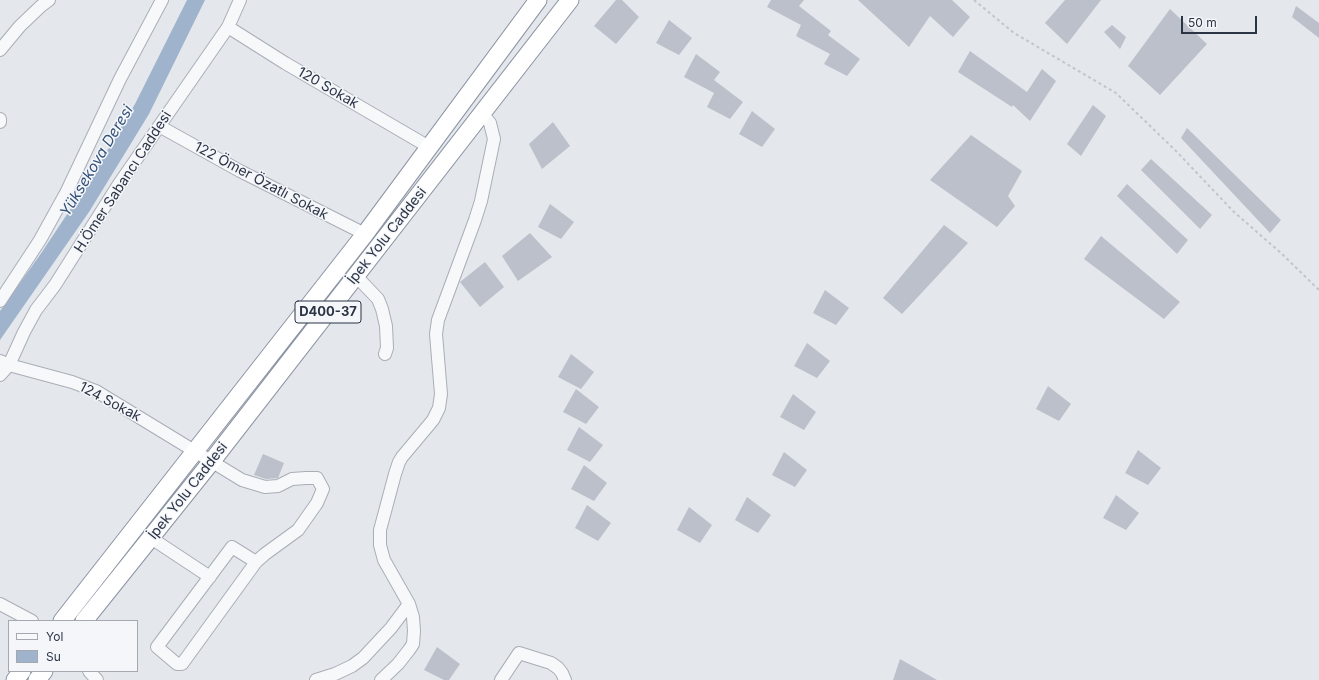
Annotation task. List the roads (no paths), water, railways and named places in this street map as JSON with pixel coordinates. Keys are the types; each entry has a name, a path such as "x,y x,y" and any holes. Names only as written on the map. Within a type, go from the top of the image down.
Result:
{"highway":[{"name":"İpek Yolu Caddesi","path":"63,620 365,234 538,0"},
{"name":"İpek Yolu Caddesi","path":"85,620 212,461 570,0"},
{"path":"15,680 21,672"},
{"path":"37,680 43,672"}],"street":[{"path":"0,301 40,240 63,199 120,79 162,0"},
{"name":"H.Ömer Sabancı Caddesi","path":"0,375 4,363 36,310 55,285 119,184 228,27 240,0"},
{"path":"0,50 42,2"},
{"name":"120 Sokak","path":"228,27 285,63 430,147"},
{"path":"381,680 398,664 413,644 414,624 409,604 384,560 380,545 380,530 399,462 433,420 439,408 441,394 436,334 438,320 481,201 494,139 490,123 482,112"},
{"name":"122 Ömer Özatlı Sokak","path":"159,126 240,171 365,234"},
{"path":"356,276 378,299 382,309 386,326 387,348 385,354"},
{"name":"124 Sokak","path":"4,363 72,382 96,391 242,480 265,487 278,486 292,479 317,478 324,489 317,503 298,530 256,562"},
{"path":"150,538 210,577"},
{"path":"232,547 256,562 182,664 177,664 157,647 232,547"},
{"path":"0,604 30,620"},
{"path":"316,680 335,674 352,666 363,658 391,628 409,604"},
{"path":"501,680 519,653 551,663 558,668 565,680"},
{"path":"90,672 97,680"}],"water":[{"path":"187,0 205,0 149,114 89,212 0,340 0,311 42,252 91,178 135,104"}],"water label":[{"name":"Yüksekova Deresi","path":"97,161"}]}
